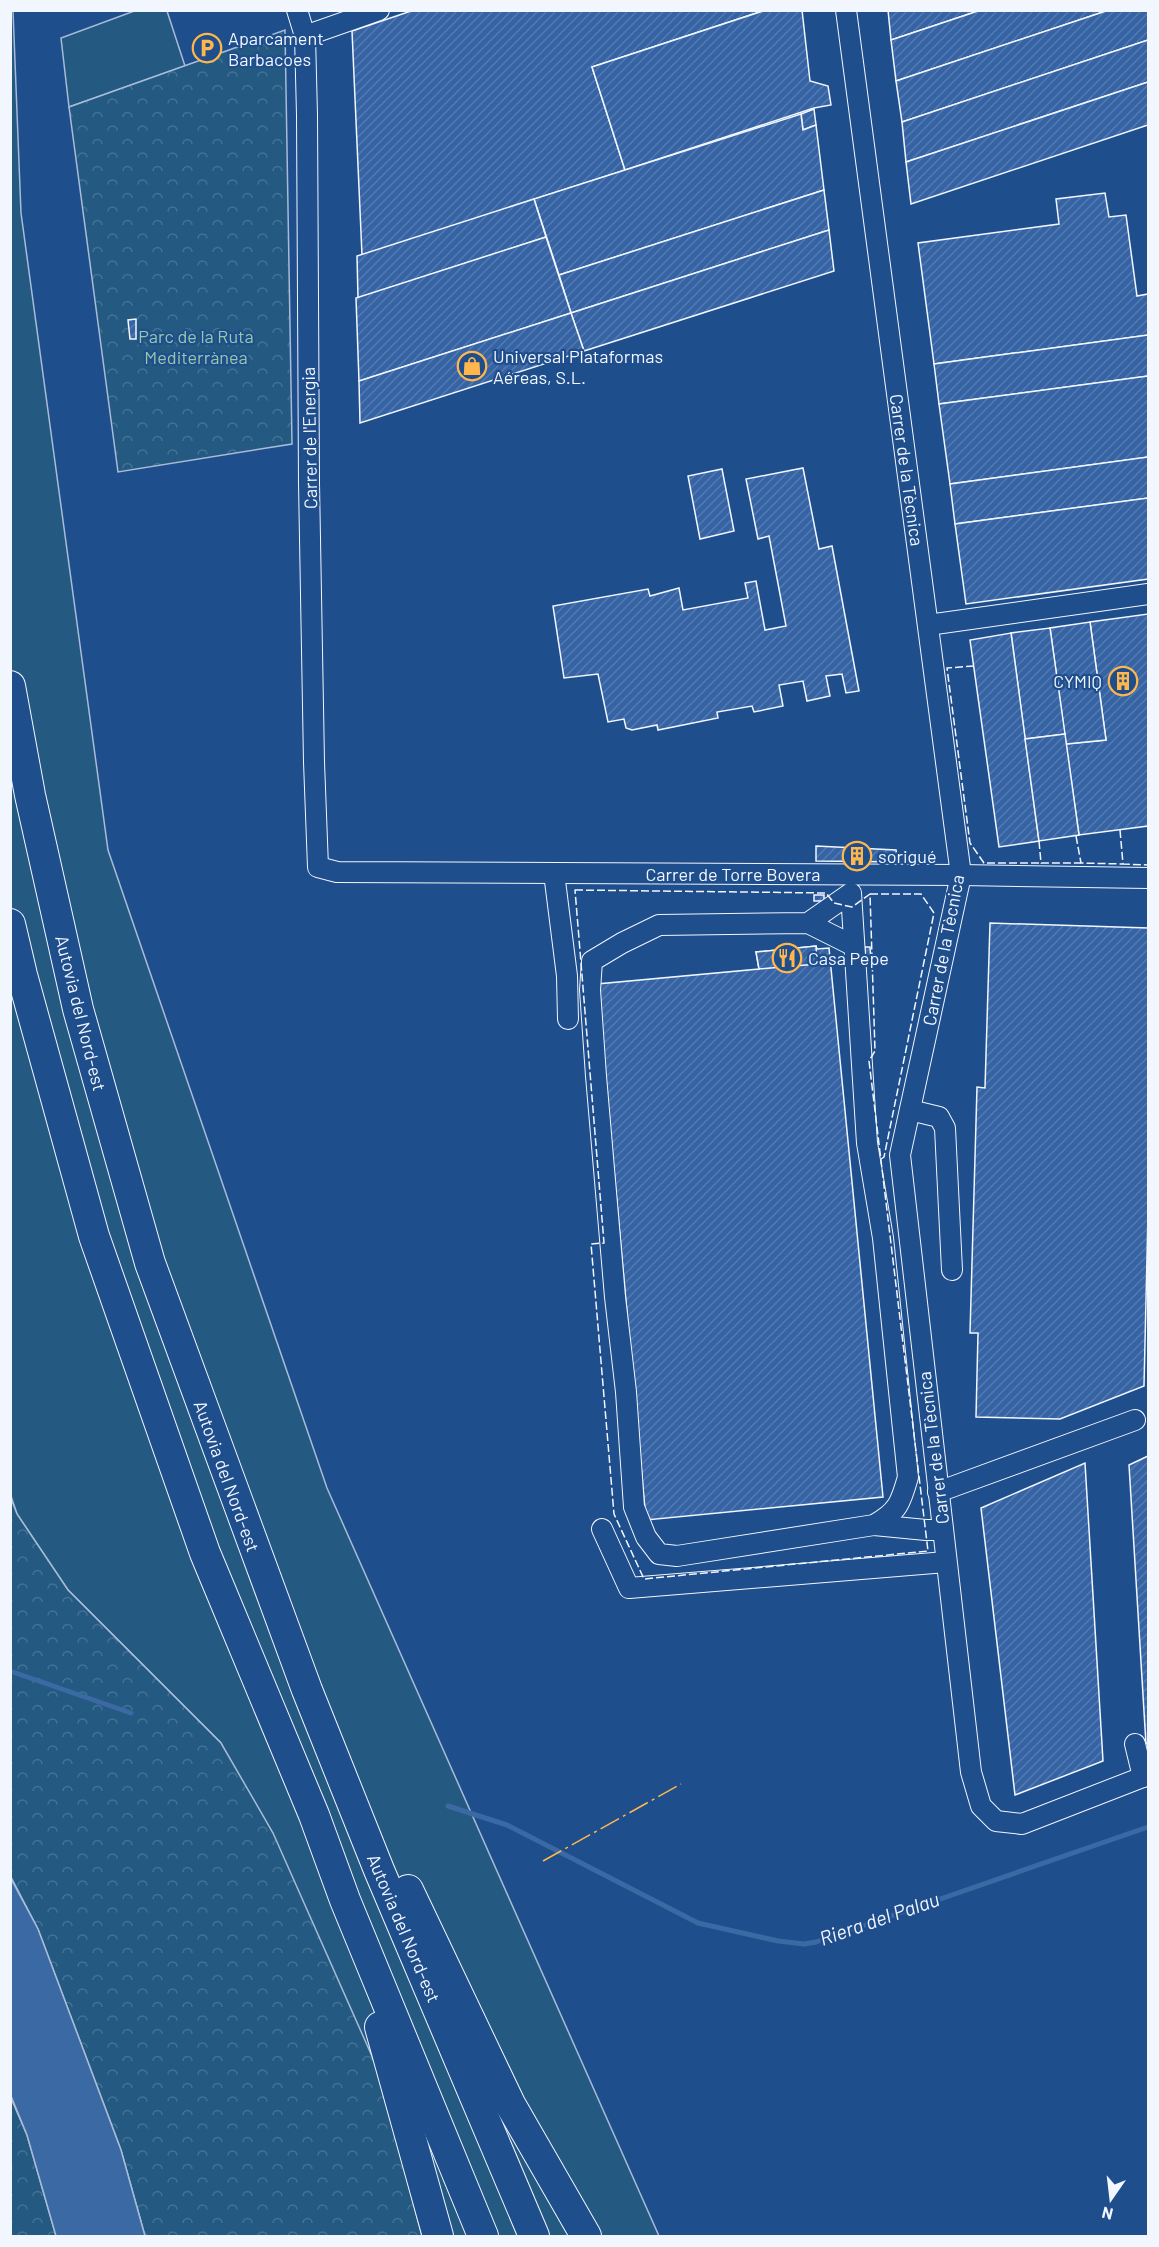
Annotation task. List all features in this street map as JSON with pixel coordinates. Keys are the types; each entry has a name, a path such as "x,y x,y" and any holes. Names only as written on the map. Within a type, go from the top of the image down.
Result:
{"highway":[{"name":"Autovia del Nord-est","path":"10,686 30,795 78,1009 150,1263 307,1690 379,1870 534,2236"},
{"path":"10,924 94,1236 205,1553 314,1815 345,1900 483,2236"},
{"path":"307,1690 404,1881 510,2104 586,2236"},
{"path":"345,1900 438,2236"}],"street":[{"name":"Carrer de l'Energia","path":"297,10 305,36 309,483 318,867"},
{"path":"305,36 379,10"},
{"name":"Carrer de la Tècnica","path":"846,10 961,875 900,1155 972,1778 981,1806 996,1821 1022,1824 1146,1776"},
{"path":"928,625 1149,594"},
{"name":"Carrer de Torre Bovera","path":"318,867 337,872 554,873 851,883 961,875 1149,878"},
{"path":"554,873 567,976 568,1019"},
{"path":"808,923 834,903 851,883"},
{"path":"851,883 867,1143 883,1238 908,1477 901,1503 884,1520 874,1525"},
{"path":"854,946 808,923 659,925 592,961 590,990 594,1054 615,1297 626,1392 634,1507 646,1537 659,1554 677,1556 874,1525 943,1530"},
{"path":"910,1110 939,1116 945,1128 952,1270"},
{"path":"938,1492 1135,1420"},
{"path":"602,1529 629,1588 946,1562"},
{"path":"1135,1744 1146,1776"}],"green space":[{"path":"137,10 167,11 185,66 69,107 61,38"},
{"path":"10,11 13,11 21,213 108,850 327,1488 659,2236 422,2236 379,2072 221,1743 68,1590 17,1514 11,1496"},
{"name":"Parc de la Ruta Mediterrànea","path":"285,30 292,444 118,472 69,107"},
{"path":"10,1496 17,1514 68,1590 221,1743 273,1833 379,2072 422,2236 145,2236 121,2150 38,1929 11,1877"},
{"path":"10,2096 27,2135 56,2236 11,2236"}],"shaded area":[{"path":"10,1877 38,1929 121,2150 145,2236 56,2236 27,2135 11,2096"}],"building":[{"path":"414,10 766,10 592,67 625,170 362,255 352,31"},
{"path":"766,10 802,10 810,81 828,86 831,105 814,108 625,170 592,67"},
{"path":"888,10 981,10 891,40"},
{"path":"981,10 1109,10 896,81 891,40"},
{"path":"1109,10 1148,10 1148,40 902,122 896,81"},
{"path":"1148,40 1148,82 906,162 902,122"},
{"path":"1148,82 1148,125 911,204 906,162"},
{"path":"814,109 816,125 803,130 801,114"},
{"path":"801,114 803,130 816,125 824,190 559,275 534,199"},
{"path":"824,190 829,230 571,313 559,275"},
{"path":"1105,193 1109,217 1126,215 1137,296 1148,294 1148,335 934,364 918,243 1059,224 1056,199"},
{"path":"534,199 546,237 358,298 357,256"},
{"path":"829,230 834,271 584,351 571,313"},
{"path":"546,237 571,313 359,381 356,298"},
{"name":"Universal Plataformas Aéreas, S.L.","path":"571,313 584,351 360,423 359,381"},
{"path":"136,319 136,339 130,339 128,320"},
{"path":"1148,335 1148,376 939,404 934,364"},
{"path":"1148,376 1148,457 950,484 939,404"},
{"path":"1148,457 1148,498 955,524 950,484"},
{"path":"803,468 819,549 832,546 859,691 846,693 842,674 826,676 830,696 807,701 803,681 779,685 783,706 754,712 752,706 717,712 718,718 658,730 657,725 632,730 626,728 624,719 608,722 598,674 564,678 553,606 648,589 650,596 679,588 683,610 748,598 745,583 756,581 765,630 786,626 769,536 758,539 746,479"},
{"path":"722,469 734,531 700,539 688,476"},
{"path":"1148,498 1148,579 966,604 955,524"},
{"name":"CYMIQ","path":"1148,614 1148,826 1079,835 1066,744 1106,740 1090,622"},
{"path":"1090,622 1106,740 1066,744 1050,628"},
{"path":"1050,628 1065,734 1025,739 1011,633"},
{"path":"1011,633 1039,841 999,847 970,640"},
{"path":"1065,734 1079,835 1039,841 1025,739"},
{"name":"sorigué","path":"816,846 896,850 898,862 816,861"},
{"path":"814,895 824,895 824,901 814,901"},
{"path":"990,923 1148,928 1148,1214 1144,1386 1060,1419 976,1417 978,1333 970,1333 977,1087 985,1088"},
{"path":"816,946 817,949 829,948 883,1497 646,1520 597,984 759,969 756,952"},
{"name":"Casa Pepe","path":"816,946 817,964 759,969 756,952"},
{"path":"865,947 870,947 871,960 865,960"},
{"path":"1148,1456 1148,1743 1146,1744 1129,1465"},
{"path":"1085,1463 1103,1761 1015,1795 981,1508"}],"waterway":[{"name":"Riera del Palau","path":"10,1671 131,1713"},
{"name":"Riera del Palau","path":"448,1806 507,1825 698,1923 778,1941 804,1944 816,1942 1148,1827"}],"fence":[{"path":"974,666 947,668 970,843 984,863 1041,863"},
{"path":"1120,830 1123,864 1148,865"},
{"path":"1076,836 1081,863 1123,864"},
{"path":"1039,841 1041,863 1081,863"},
{"path":"575,890 826,893 834,903 852,907 870,894 875,1051 869,1061 928,1551 644,1579 614,1514 591,1244 604,1243 575,890"},
{"path":"870,894 921,894 934,913 884,1157 881,1159"}],"power":[{"path":"543,1861 681,1784"}],"place":[{"name":"Aparcament Barbacoes","path":"207,48"},
{"name":"Universal Plataformas Aéreas, S.L.","path":"472,366"},
{"name":"CYMIQ","path":"1123,681"},
{"name":"sorigué","path":"857,856"},
{"name":"Casa Pepe","path":"787,958"}]}
